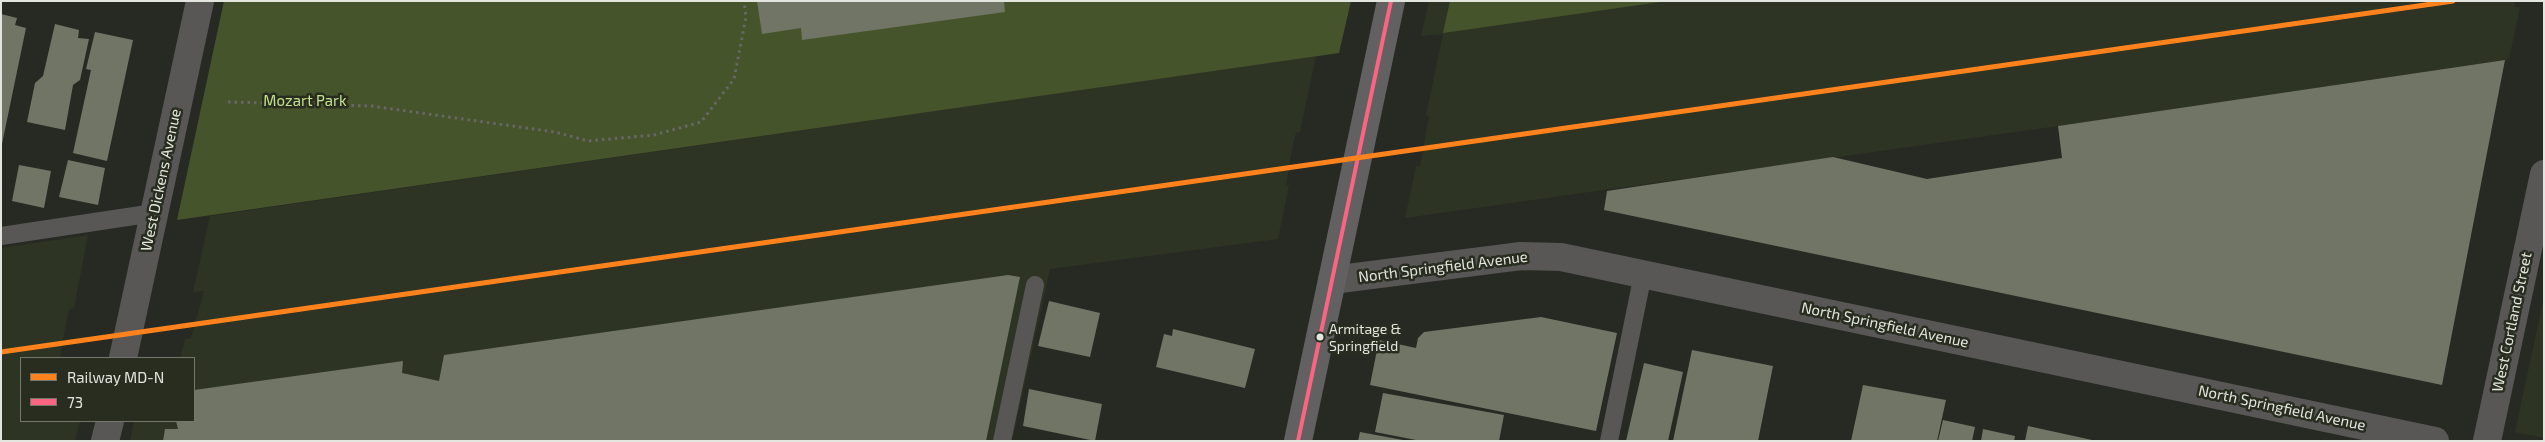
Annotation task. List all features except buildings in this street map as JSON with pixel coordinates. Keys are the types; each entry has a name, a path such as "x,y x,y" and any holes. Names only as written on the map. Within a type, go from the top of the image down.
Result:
{"main road":[{"path":"1298,441 1391,1"}],"street":[{"name":"West Dickens Avenue","path":"123,357 200,1"},
{"name":"West Cortland Street","path":"2487,441 2544,174"},
{"name":"North Springfield Avenue","path":"1332,280 1521,256 1561,257 2435,441"},
{"path":"105,441 110,422"}],"lane":[{"path":"1,236 154,213"},
{"path":"1609,441 1643,274"},
{"path":"1002,441 1035,285"}],"path":[{"path":"228,102 371,106 555,132 588,141 654,135 701,122 734,79 746,17 744,1"}],"shaded area":[{"path":"1429,1 2515,1 2514,7 2520,7 2509,59 2505,60 2058,126 1405,218 1416,166 1420,166 1429,116 1426,115 1443,34 1421,36"},
{"path":"1316,56 1300,132 1296,133 1293,144 1286,185 1289,185 1278,239 1050,269 1012,441 130,441 134,422 195,422 195,357 180,357 185,339 191,338 204,291 193,292 210,216"},
{"path":"88,235 74,308 69,309 60,357 20,357 20,422 80,422 75,441 1,441 1,248"},
{"path":"2544,297 2544,438 2515,432"}],"green space":[{"name":"Mozart Park","path":"224,1 1351,1 1339,53 177,220"},
{"path":"1450,1 1667,1 1443,33"}],"rail line":[{"name":"MD-N","path":"1,352 2453,1"}],"transit line":[{"name":"73","path":"1298,441 1391,1"}],"place":[{"name":"Armitage & Springfield","path":"1320,337"}]}
